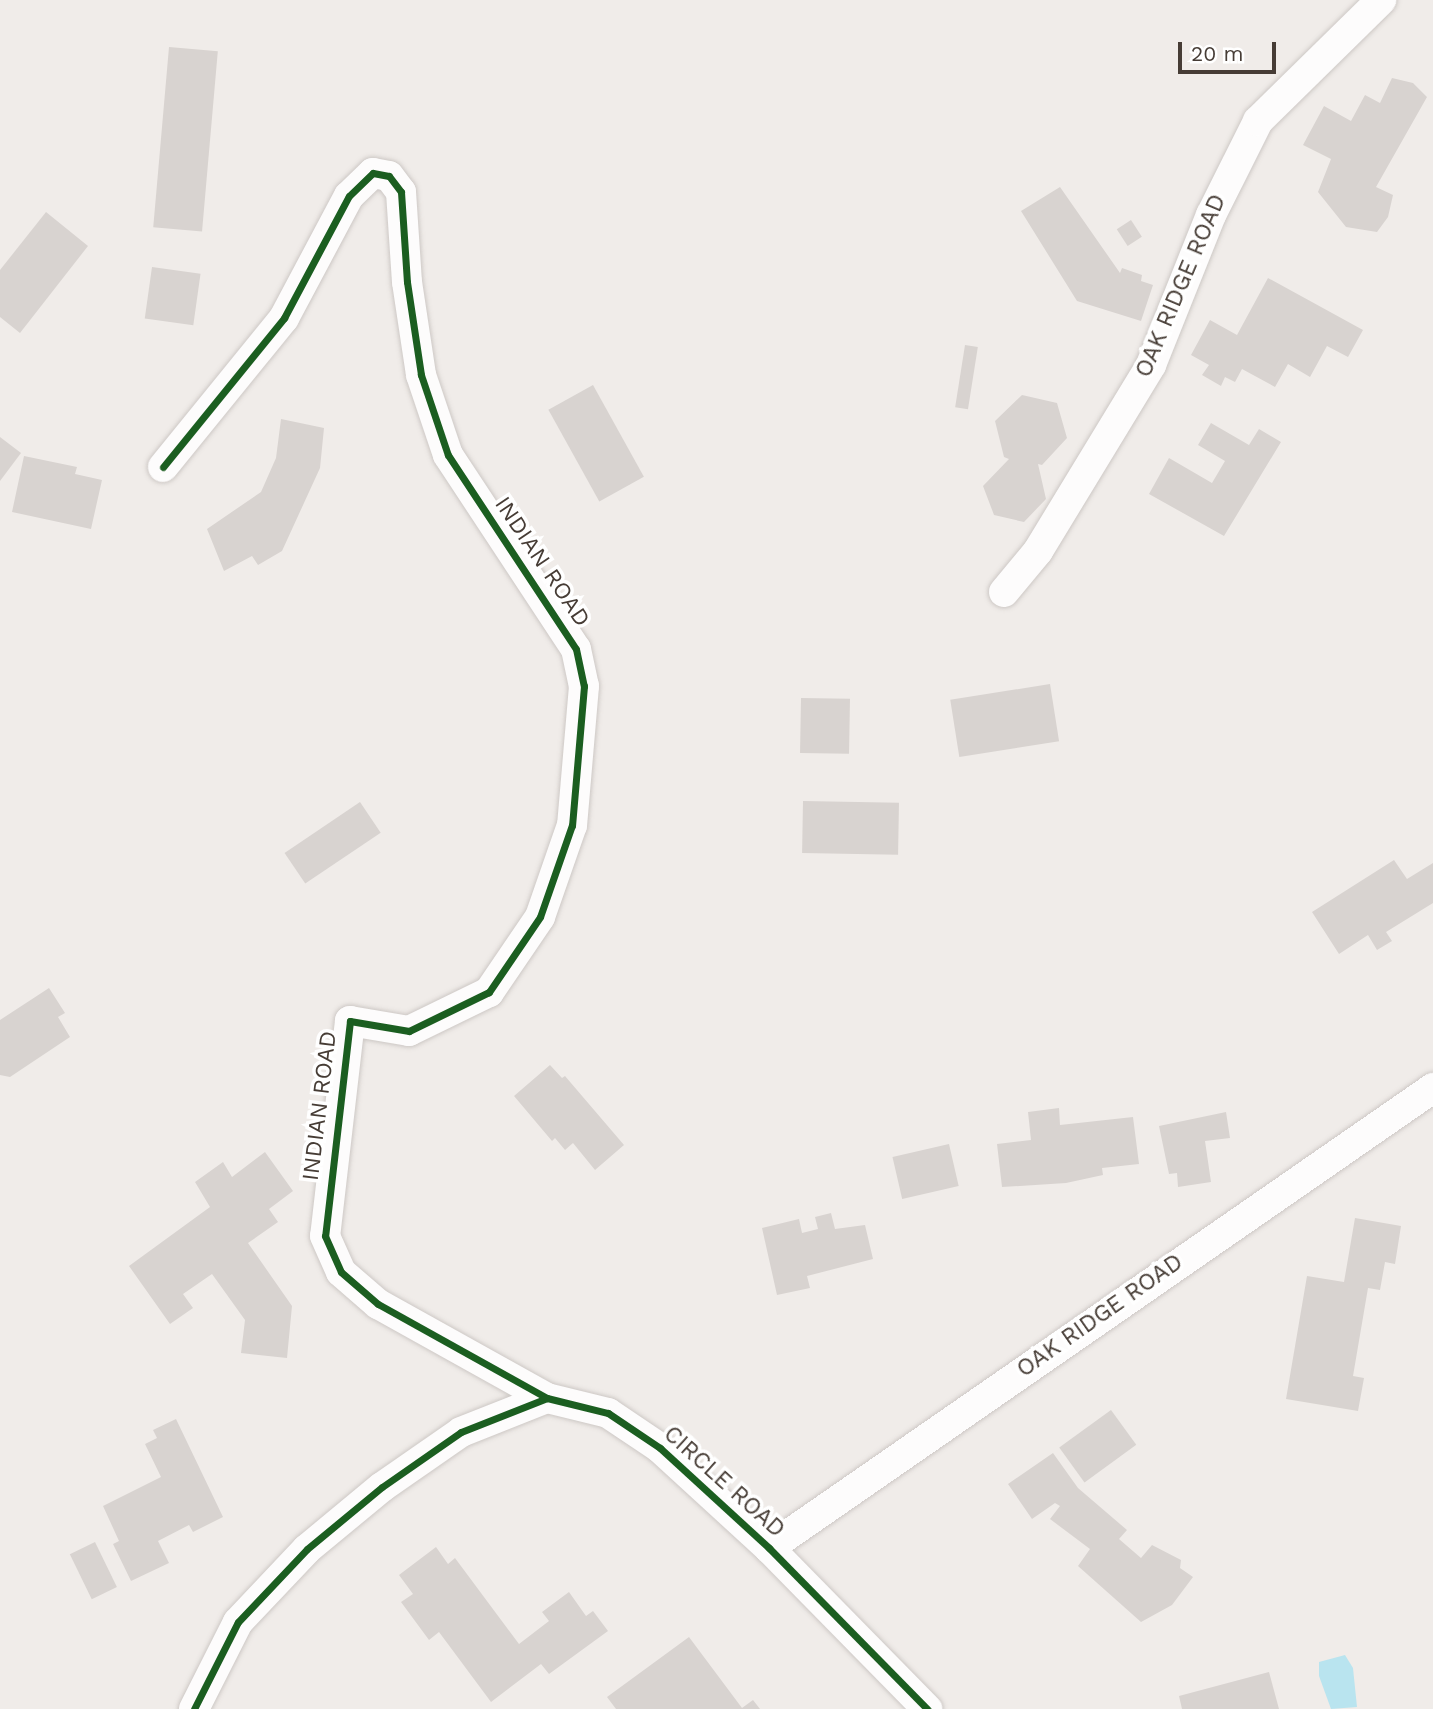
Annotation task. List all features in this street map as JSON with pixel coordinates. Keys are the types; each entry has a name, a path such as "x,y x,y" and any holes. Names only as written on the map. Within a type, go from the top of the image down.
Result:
{"street":[{"name":"OAK RIDGE ROAD","path":"1004,592 1038,551 1151,365 1211,215 1258,121 1381,0"},
{"name":"INDIAN ROAD","path":"163,467 284,318 349,196 373,173 389,176 401,192 407,282 421,375 448,455 576,649 584,687 572,825 540,917 489,992 409,1031 350,1021 325,1236 341,1272 378,1304 547,1398"},
{"name":"OAK RIDGE ROAD","path":"769,1548 1433,1088"},
{"name":"CIRCLE ROAD","path":"547,1398 608,1413 639,1434 769,1548 927,1709"},
{"path":"194,1709 237,1622 307,1549 382,1487 461,1432 547,1398"}],"water":[{"path":"1345,1655 1353,1668 1357,1707 1331,1709 1319,1676 1319,1662"}],"building":[{"path":"169,47 218,51 202,232 153,227"},
{"path":"1392,78 1413,83 1427,97 1376,187 1393,195 1388,217 1377,232 1346,227 1318,192 1331,159 1303,145 1324,106 1351,121 1365,95 1380,103"},
{"path":"1060,187 1120,273 1122,268 1142,275 1141,281 1153,285 1141,321 1077,301 1021,211"},
{"path":"46,212 88,246 20,333 0,317 0,270"},
{"path":"1131,220 1142,237 1128,246 1117,229"},
{"path":"152,267 201,274 193,325 145,318"},
{"path":"1268,278 1363,330 1348,357 1327,346 1310,377 1288,364 1275,387 1242,369 1235,382 1225,377 1221,386 1202,375 1209,365 1191,355 1210,320 1237,335"},
{"path":"965,345 978,347 968,409 955,407"},
{"path":"593,385 644,477 599,502 548,410"},
{"path":"1022,395 1057,403 1067,438 1042,465 1038,464 1046,499 1024,522 994,515 983,486 1009,459 1004,457 995,421"},
{"path":"281,419 324,428 320,468 282,551 258,565 252,556 224,571 207,529 261,492 276,458"},
{"path":"1211,423 1249,445 1259,429 1281,442 1224,536 1149,494 1169,458 1212,483 1225,461 1198,445"},
{"path":"0,437 21,453 0,481"},
{"path":"24,456 77,467 75,474 102,480 91,529 12,512"},
{"path":"1050,684 1059,741 959,757 950,700"},
{"path":"801,698 850,699 849,754 800,753"},
{"path":"803,801 899,803 898,855 802,853"},
{"path":"360,802 381,833 305,884 285,853"},
{"path":"1394,860 1407,879 1433,863 1433,903 1386,932 1392,941 1377,950 1368,935 1339,954 1312,912"},
{"path":"49,988 65,1013 58,1017 70,1037 10,1077 0,1075 0,1020"},
{"path":"550,1065 562,1078 565,1076 624,1145 595,1170 573,1143 565,1150 555,1138 552,1141 514,1096"},
{"path":"1059,1108 1060,1125 1133,1117 1139,1164 1102,1168 1103,1175 1066,1183 1002,1187 997,1144 1031,1140 1028,1112"},
{"path":"1226,1112 1230,1138 1205,1141 1211,1182 1178,1187 1177,1173 1169,1174 1159,1126"},
{"path":"949,1144 959,1186 902,1199 892,1157"},
{"path":"265,1152 293,1191 269,1209 278,1222 248,1243 292,1306 287,1358 241,1353 245,1320 212,1274 183,1294 193,1308 170,1324 129,1266 210,1207 195,1182 223,1162 232,1177"},
{"path":"831,1213 835,1229 865,1225 873,1259 807,1276 810,1288 777,1295 762,1228 799,1219 802,1233 818,1229 815,1217"},
{"path":"1355,1218 1401,1226 1395,1264 1385,1262 1380,1290 1368,1288 1353,1376 1364,1378 1358,1411 1286,1399 1307,1276 1344,1282"},
{"path":"1111,1410 1136,1445 1084,1482 1059,1448"},
{"path":"176,1419 223,1517 193,1532 189,1525 158,1541 169,1563 131,1581 113,1544 119,1541 103,1506 161,1477 145,1444 157,1438 153,1430"},
{"path":"1053,1453 1078,1488 1127,1530 1119,1539 1141,1558 1152,1545 1181,1560 1180,1568 1193,1577 1172,1605 1141,1622 1078,1566 1090,1549 1050,1519 1060,1506 1055,1503 1032,1519 1008,1484"},
{"path":"95,1542 117,1587 92,1599 70,1554"},
{"path":"436,1547 448,1564 455,1558 519,1644 549,1621 542,1612 569,1592 586,1616 593,1611 608,1631 549,1674 541,1664 491,1702 439,1632 429,1640 401,1602 413,1594 399,1575"},
{"path":"689,1637 742,1708 753,1700 760,1709 616,1709 607,1697"},
{"path":"1269,1672 1279,1709 1182,1709 1179,1696"}],"cycle path":[{"path":"163,467 284,318 349,196 373,173 389,176 401,192 407,282 421,375 448,455 576,649 584,686 572,825 540,917 489,992 409,1031 350,1021 325,1236 341,1272 378,1304 547,1398"},
{"path":"194,1709 238,1622 307,1549 382,1487 461,1432 547,1398 608,1413 660,1448 769,1548 927,1709"}]}
